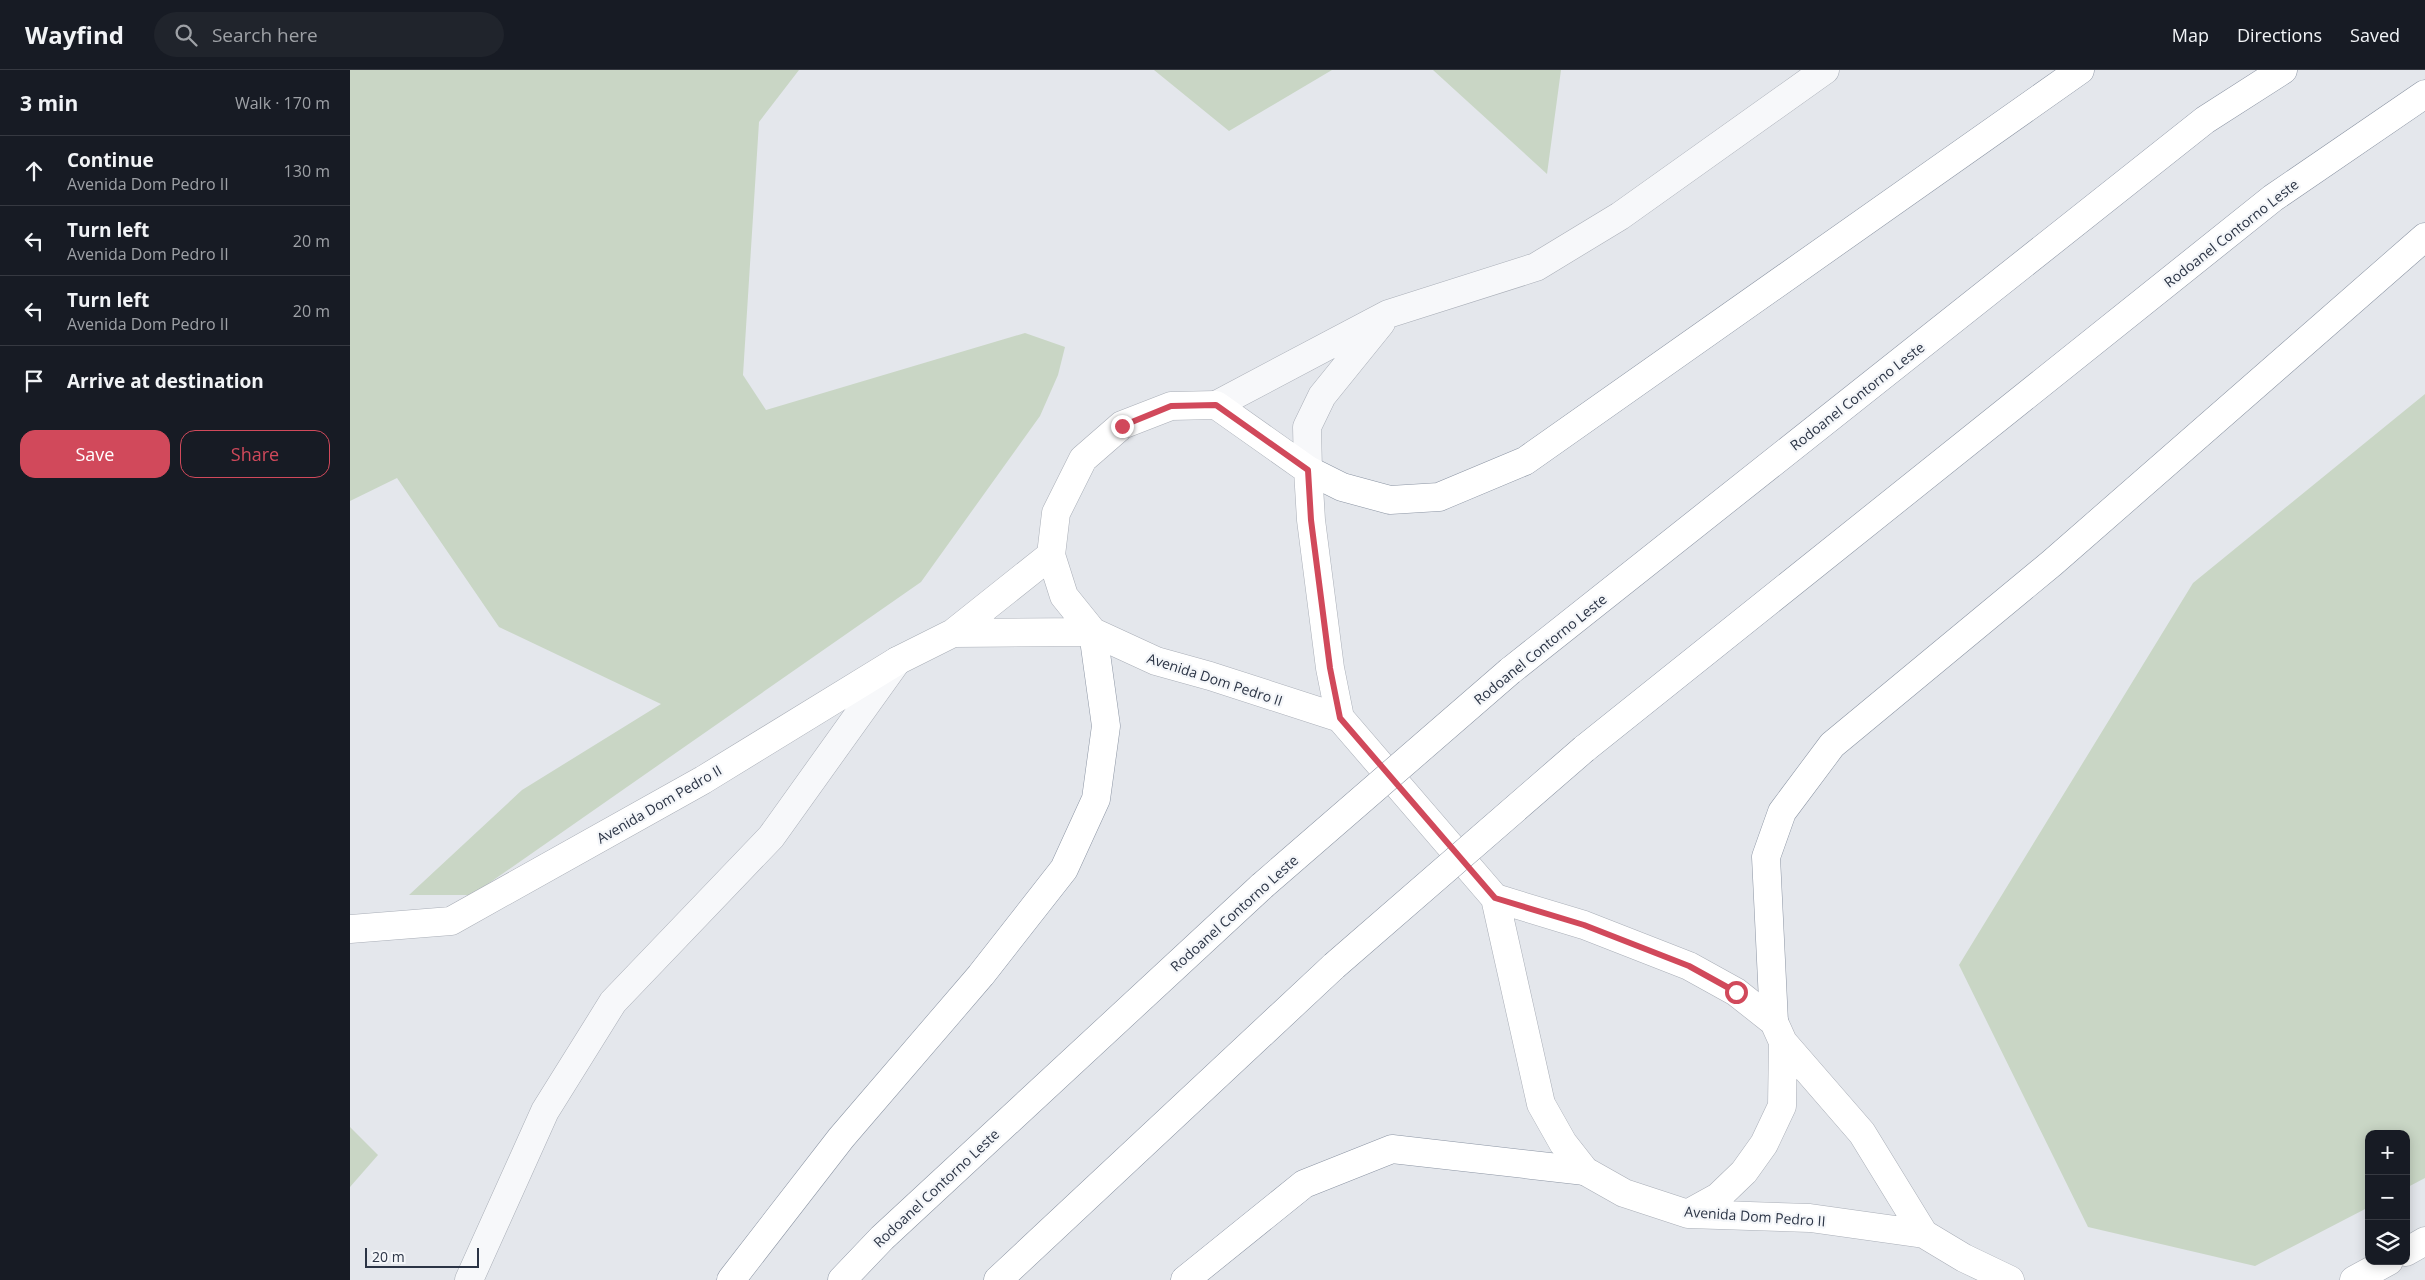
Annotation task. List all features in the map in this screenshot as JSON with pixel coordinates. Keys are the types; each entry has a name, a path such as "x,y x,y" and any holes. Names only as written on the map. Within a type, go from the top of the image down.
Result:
{"main road":[{"path":"1216,405 1308,470 1342,487 1390,500 1439,497 1525,461 2080,70"},
{"name":"Rodoanel Contorno Leste","path":"842,1280 882,1238 1262,886 1510,671 2197,126 2282,70"},
{"name":"Rodoanel Contorno Leste","path":"998,1280 1334,966 1584,748 2273,198 2425,94"},
{"path":"1688,1214 1718,1197 1744,1172 1764,1144 1782,1106 1766,857 1782,812 1832,745 2052,563 2425,237"},
{"name":"Avenida Dom Pedro II","path":"1093,632 1064,596 1051,555 1056,513 1082,459 1122,426 1171,406 1216,405"},
{"name":"Avenida Dom Pedro II","path":"1308,470 1311,520 1330,668 1340,718 1495,898 1541,1104 1563,1142 1585,1171 1624,1193 1688,1214 1810,1218 1924,1234 1964,1258 2010,1280"},
{"name":"Avenida Dom Pedro II","path":"350,929 451,921 703,780 897,661 953,633 1051,555"},
{"path":"730,1280 841,1138 981,975 1064,869 1096,799 1105,735 1106,726 1093,632"},
{"name":"Avenida Dom Pedro II","path":"953,633 1093,632 1156,661 1210,676 1340,718"},
{"name":"Avenida Dom Pedro II","path":"1495,898 1584,925 1689,966 1736,992 1778,1032 1862,1133 1924,1234"},
{"path":"1185,1280 1304,1184 1392,1149 1585,1171"},
{"path":"2410,1250 2425,1241"},
{"path":"2354,1280 2381,1265"}],"street":[{"path":"1216,405 1388,314 1536,267 1620,216 1825,70"},
{"path":"1308,470 1307,427 1322,396 1388,314"},
{"path":"469,1280 545,1110 613,1002 771,837 897,661"}],"green space":[{"path":"350,70 799,70 759,122 743,375 766,410 1025,333 1065,347 1058,375 1040,416 921,582 472,895 409,895 522,790 661,704 499,627 397,478 350,501"},
{"path":"1154,70 1332,70 1229,131"},
{"path":"1433,70 1561,70 1547,174"},
{"path":"2425,394 2425,1178 2410,1186 2410,1130 2365,1130 2365,1209 2255,1266 2088,1227 1959,965 2193,583"},
{"path":"350,1127 378,1155 350,1187"}],"route":[{"path":"1122,426 1171,406 1216,405 1308,470 1311,520 1322,592 1330,668 1340,718 1495,898 1536,909 1632,943 1689,966 1736,992"}]}
